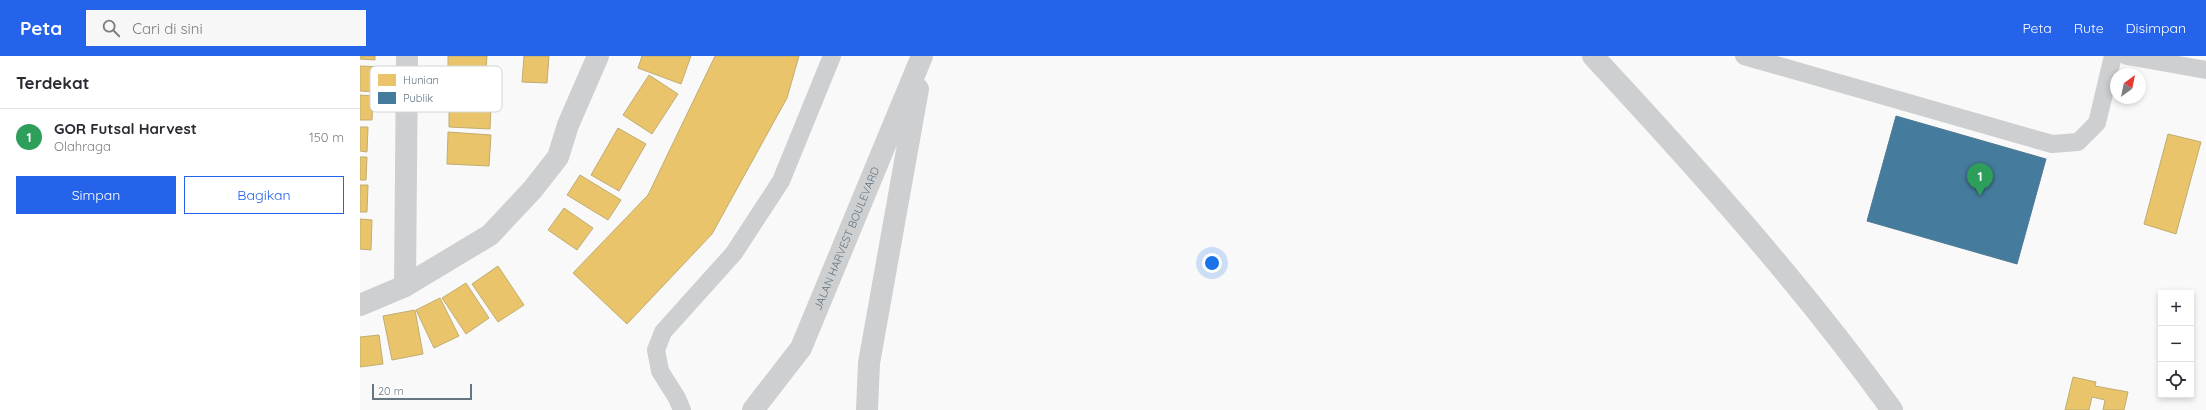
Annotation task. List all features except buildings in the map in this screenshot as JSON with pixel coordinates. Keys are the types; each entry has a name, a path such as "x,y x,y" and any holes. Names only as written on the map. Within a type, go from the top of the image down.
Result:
{"street":[{"path":"407,56 407,66"},
{"path":"587,56 587,79"},
{"path":"360,305 405,286 490,235 533,189 558,158 587,79 598,56"},
{"name":"JALAN HARVEST BOULEVARD","path":"752,410 801,348 923,56"},
{"name":"JALAN HARVEST BOULEVARD","path":"867,410 869,363 923,56"},
{"path":"1593,56 1695,167 1852,354 1892,410"},
{"path":"405,286 407,112"}],"lane":[{"path":"682,410 677,398 660,371 656,350 662,332 734,253 781,181 832,56"},
{"path":"1744,56 2052,144 2078,142 2097,123 2113,56"},
{"path":"2128,56 2206,70"}],"place":[{"name":"GOR Futsal Harvest","path":"1980,196"}]}
